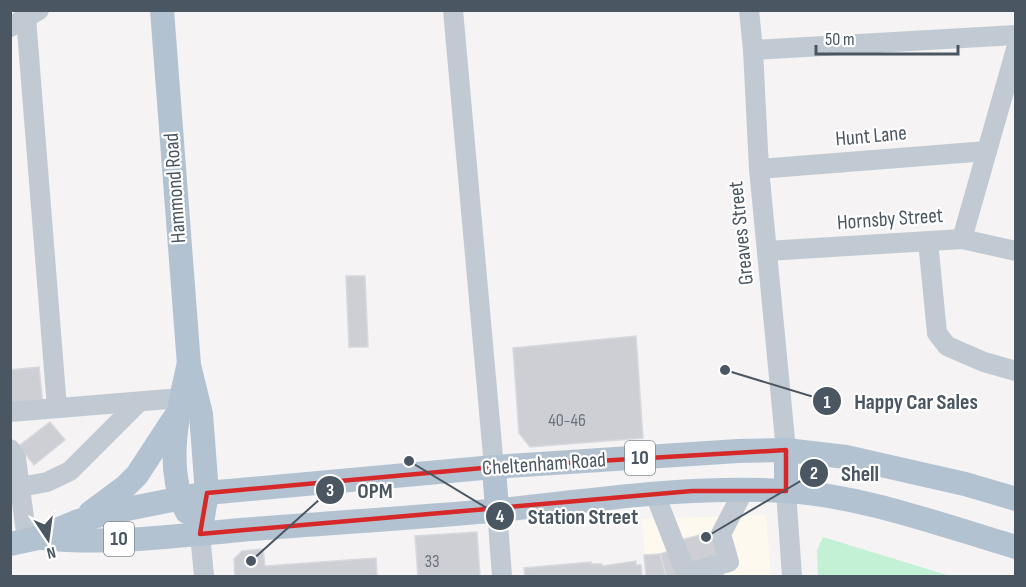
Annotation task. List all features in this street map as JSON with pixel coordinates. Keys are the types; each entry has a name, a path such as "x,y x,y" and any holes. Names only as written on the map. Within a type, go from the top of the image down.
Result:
{"main road":[{"name":"Hammond Road","path":"162,10 189,365 201,414 207,493 200,534"},
{"name":"Hammond Road","path":"179,498 176,452 179,406 189,365"},
{"path":"78,521 134,479 155,452 179,406"},
{"name":"Cheltenham Road","path":"25,540 78,521 207,493 494,467 786,450 846,457 965,484 1016,499"},
{"path":"786,450 786,491"},
{"path":"494,467 497,510"},
{"name":"Cheltenham Road","path":"25,540 94,541 200,534 497,510 655,494 744,490 819,494 862,502 1016,547"},
{"path":"179,498 200,534"}],"street":[{"path":"453,10 494,467"},
{"name":"Greaves Street","path":"749,10 759,169 786,450"},
{"path":"25,18 57,408"},
{"path":"753,51 1016,35"},
{"path":"962,239 1016,49"},
{"name":"Hunt Lane","path":"759,169 987,151"},
{"name":"Hornsby Street","path":"767,251 962,239 1016,251"},
{"path":"928,241 937,333 947,346 984,362 1016,371"},
{"path":"20,487 47,482 70,471 139,402"},
{"path":"10,412 139,402 179,406"},
{"path":"10,449 16,458 25,540"},
{"path":"655,494 686,575 729,562 721,534 744,490"},
{"path":"786,491 792,576"},
{"path":"497,510 502,576"},
{"path":"200,534 204,576"}],"highlighted area":[{"path":"786,450 786,491 692,491 200,534 207,493 494,467"}],"shaded area":[{"path":"766,515 771,576 646,576 642,519"}],"green space":[{"path":"823,537 950,576 818,576 817,550"}],"building":[{"path":"346,276 365,276 368,347 349,347"},
{"path":"636,336 643,438 530,447 519,433 513,348"},
{"path":"39,367 43,406 10,409 10,370"},
{"path":"50,422 65,440 34,465 19,446"},
{"path":"477,532 480,576 418,576 415,536"},
{"path":"712,532 724,576 666,576 660,554 683,547 681,540"},
{"path":"263,549 265,566 376,558 377,576 235,576 234,559 242,551"},
{"path":"660,554 666,576 646,576 644,555"},
{"path":"636,561 636,565 641,565 642,576 525,576 524,568 591,562 591,564 602,564 603,566"}],"place":[{"name":"Happy Car Sales","path":"725,370"},
{"name":"Station Street","path":"409,461"},
{"name":"Shell","path":"706,537"},
{"name":"OPM","path":"251,561"}]}
